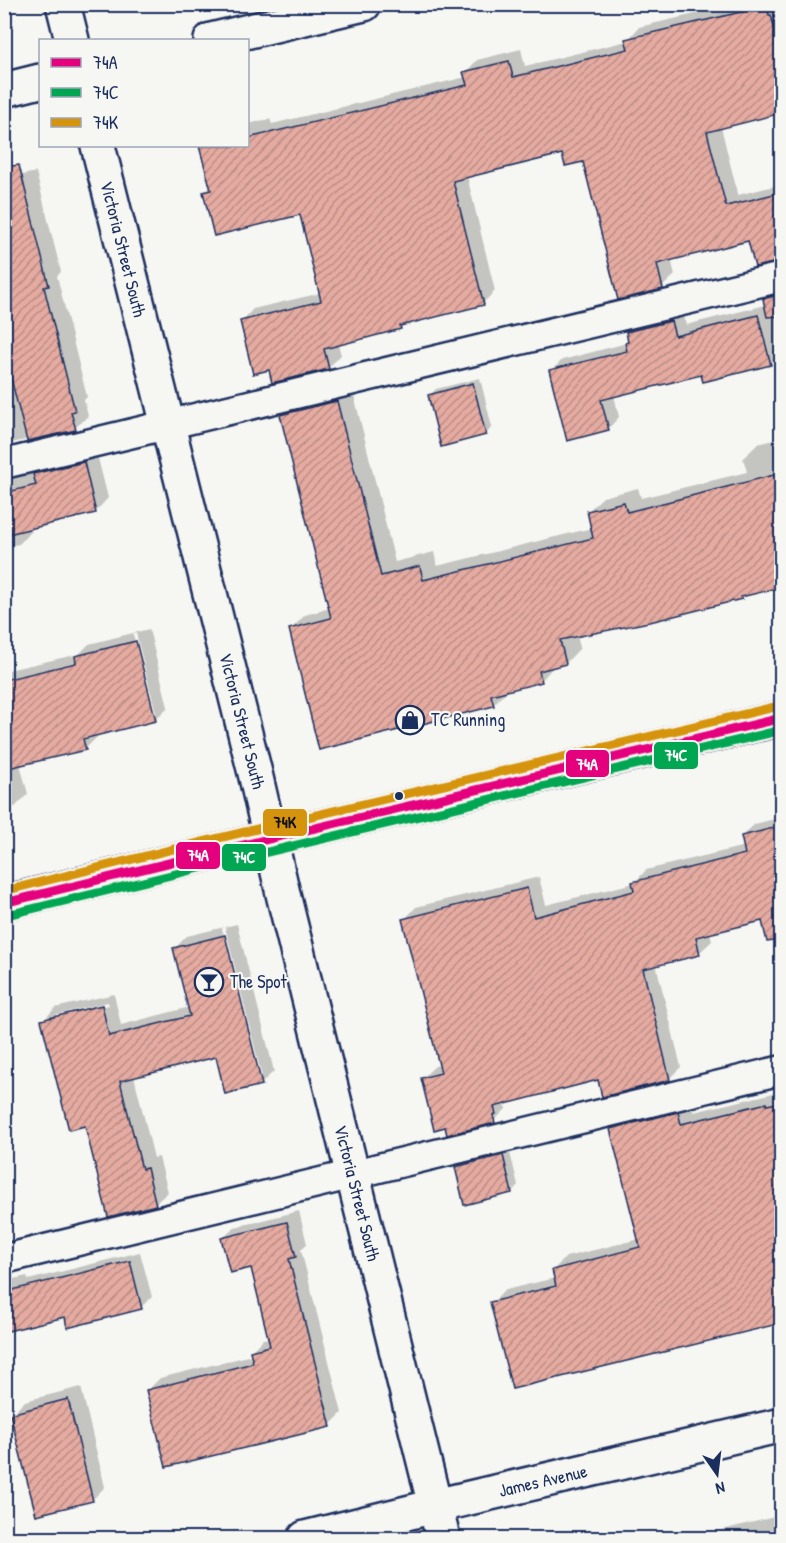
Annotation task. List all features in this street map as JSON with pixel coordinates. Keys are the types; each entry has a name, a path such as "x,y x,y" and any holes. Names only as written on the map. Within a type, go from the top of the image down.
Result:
{"street":[{"path":"63,4 72,39"},
{"path":"215,39 364,4"},
{"path":"4,90 39,81"},
{"name":"Victoria Street South","path":"98,147 443,1539"},
{"path":"4,903 782,718"},
{"name":"James Avenue","path":"304,1539 782,1425"}],"lane":[{"path":"4,464 782,277"},
{"path":"4,1259 782,1070"}],"building":[{"path":"767,6 782,57 782,113 707,132 726,206 782,192 782,261 755,267 748,241 657,264 663,289 618,300 583,162 565,166 562,154 453,181 484,305 400,326 401,329 324,349 329,369 272,383 269,370 253,374 240,321 321,301 300,215 214,236 203,192 211,190 199,147 249,147 249,138 467,85 463,72 509,61 513,77 628,49 625,39"},
{"path":"19,165 49,286 44,287 75,411 71,412 76,430 27,441 4,351 4,167"},
{"path":"782,294 782,316 767,317 763,299"},
{"path":"758,315 771,365 703,382 701,375 601,400 609,430 567,441 549,370 627,351 626,332 671,321 675,336"},
{"path":"473,383 486,435 441,447 428,395"},
{"path":"337,401 381,576 420,566 423,580 593,538 587,511 624,502 627,512 782,473 782,587 654,621 560,640 566,664 539,671 542,682 491,695 494,706 319,750 289,629 331,618 280,415"},
{"path":"84,462 96,513 4,535 4,493 36,485 33,474"},
{"path":"136,641 156,721 83,739 86,750 4,769 4,680 76,663 75,656"},
{"path":"782,826 782,940 767,942 762,921 696,937 700,955 643,969 670,1080 602,1097 598,1080 494,1107 495,1123 447,1135 445,1127 434,1130 421,1078 441,1073 402,919 527,888 534,917 634,891 632,882 745,854 741,836"},
{"path":"225,935 262,1085 225,1094 216,1057 120,1081 142,1169 147,1168 156,1205 108,1217 85,1126 69,1130 41,1020 102,1005 109,1036 190,1016 173,948"},
{"path":"782,1102 782,1323 512,1389 490,1302 556,1286 552,1270 640,1247 610,1129 678,1112 681,1124 767,1103 767,1105"},
{"path":"503,1155 512,1193 464,1205 455,1167"},
{"path":"287,1222 296,1257 289,1259 331,1427 166,1467 146,1390 253,1363 250,1351 270,1346 251,1268 230,1273 221,1238"},
{"path":"130,1261 142,1309 67,1328 65,1317 4,1332 4,1292"},
{"path":"68,1399 93,1501 36,1515 10,1414"}],"transit line":[{"name":"74K","path":"4,891 779,706"},
{"name":"74A","path":"4,903 782,718"},
{"name":"74C","path":"7,915 782,730"}],"place":[{"name":"TC Running","path":"410,720"},
{"name":"The Spot","path":"209,982"}]}
